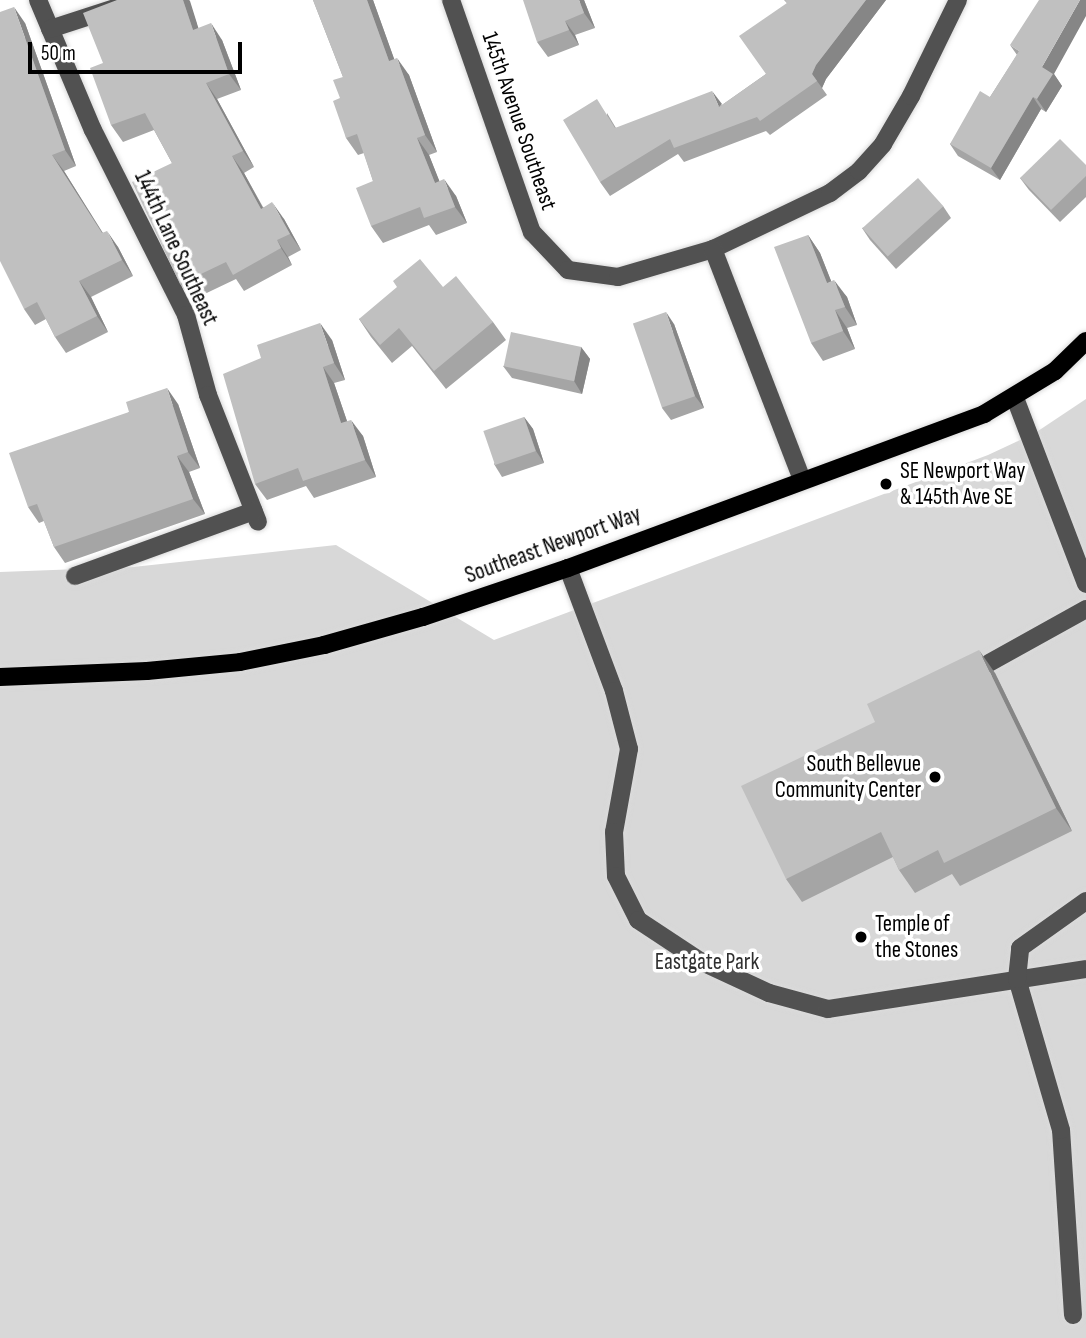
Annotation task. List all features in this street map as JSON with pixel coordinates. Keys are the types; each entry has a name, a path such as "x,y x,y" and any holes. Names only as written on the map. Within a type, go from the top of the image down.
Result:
{"main road":[{"name":"Southeast Newport Way","path":"0,677 147,671 240,662 324,645 423,617 568,568 1015,398 1055,371 1086,341"}],"street":[{"name":"144th Lane Southeast","path":"38,0 93,130 186,315 208,395 256,516 75,576"},
{"path":"50,29 139,0"},
{"name":"145th Avenue Southeast","path":"451,0 522,206 532,232 548,253 568,270 618,277 713,249"},
{"path":"802,480 713,249 830,193 859,171 883,144 911,96 958,0"},
{"path":"1015,398 1086,584"},
{"path":"568,568 614,691 629,748 614,832 616,876 638,920 712,966 769,993 828,1009 1086,968"},
{"path":"989,663 1086,609"},
{"path":"1073,1315 1061,1130 1017,979 1020,948 1086,901"}],"green space":[{"name":"Eastgate Park","path":"1086,399 1086,1338 0,1338 0,572 133,567 336,545 494,640 988,455 1035,433"}],"building":[{"path":"117,0 183,0 193,30 211,23 229,74 206,83 243,151 232,156 261,209 272,202 290,234 277,240 281,248 233,275 226,262 180,284 132,182 172,163 145,113 111,125 90,68 103,63 83,13"},
{"path":"313,0 367,0 389,61 397,58 425,135 417,138 435,183 444,179 455,207 424,218 420,207 371,226 356,188 373,181 357,134 346,138 333,101 340,98 333,80 343,77"},
{"path":"523,0 579,0 584,13 565,21 569,30 537,42"},
{"path":"785,0 866,0 816,65 812,74 817,81 760,121 757,117 674,148 670,139 600,182 563,120 597,99 615,128 712,91 719,107 766,74 739,36 787,3"},
{"path":"1039,0 1080,0 1042,67 1053,74 1037,99 1033,97 991,168 950,144 980,91 990,97 1019,51 1010,45"},
{"path":"14,7 65,150 52,155 102,233 107,231 122,260 79,281 97,316 55,337 37,302 24,309 0,261 0,12"},
{"path":"1060,139 1086,165 1086,176 1051,210 1020,178"},
{"path":"918,178 943,206 888,256 862,228"},
{"path":"808,235 827,283 834,280 845,307 835,310 843,331 811,343 774,247"},
{"path":"420,259 443,287 456,276 493,322 434,371 399,328 380,345 359,319 397,287 393,281"},
{"path":"666,312 695,396 662,408 633,323"},
{"path":"320,323 334,363 323,367 341,423 351,420 365,460 303,481 298,468 255,484 223,374 261,358 257,345"},
{"path":"511,332 581,347 574,381 504,366"},
{"path":"167,388 188,452 177,456 193,499 54,547 37,504 28,507 9,453 129,412 126,402"},
{"path":"524,417 536,451 495,465 483,431"},
{"name":"South Bellevue Community Center","path":"979,650 1056,808 944,863 938,850 899,870 881,832 786,879 741,786 875,722 867,704"}],"place":[{"name":"SE Newport Way & 145th Ave SE","path":"886,484"},
{"name":"South Bellevue Community Center","path":"935,777"},
{"name":"Temple of the Stones","path":"861,937"}]}
